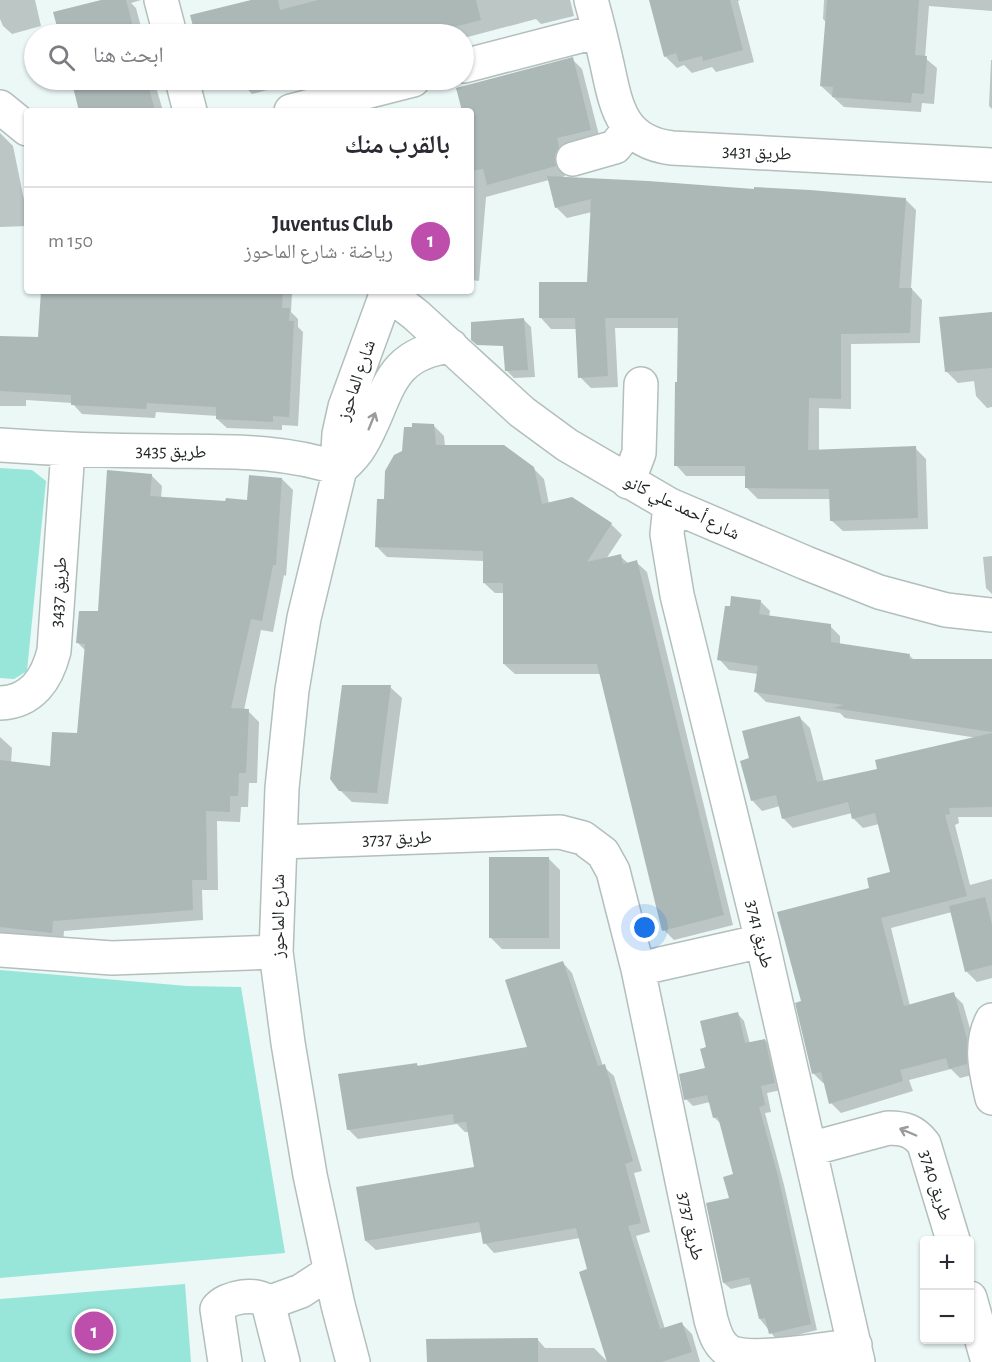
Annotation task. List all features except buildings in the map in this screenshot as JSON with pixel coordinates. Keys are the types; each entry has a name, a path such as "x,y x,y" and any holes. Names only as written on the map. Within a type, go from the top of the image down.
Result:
{"street":[{"path":"161,0 167,24"},
{"path":"573,159 615,147 629,129 617,108 591,0"},
{"path":"474,63 599,31"},
{"path":"185,90 189,108"},
{"path":"303,108 374,90"},
{"path":"0,107 24,127"},
{"name":"طريق 3431","path":"629,129 649,142 672,148 992,165"},
{"name":"شارع الماحوز","path":"353,1362 330,1272 310,1174 288,1043 276,952 282,788 293,680 304,618 340,469 339,434 345,407 385,294"},
{"name":"شارع الماحوز","path":"389,294 416,315"},
{"name":"شارع أحمد علي كانو","path":"416,315 522,412 567,445 670,505 879,592 945,610 992,615"},
{"name":"شارع الماحوز","path":"340,469 361,445 387,386 397,371 424,352 451,346"},
{"path":"628,482 639,453 641,384"},
{"name":"طريق 3435","path":"0,445 68,450 256,452 299,457 340,469"},
{"name":"طريق 3437","path":"0,703 22,698 38,686 49,670 54,651 68,450"},
{"name":"طريق 3741","path":"670,505 667,534 677,595 762,941 857,1353"},
{"name":"طريق 3737","path":"280,842 561,832 583,838 603,853 613,871 638,969 711,1320 719,1342 731,1353 742,1358 857,1353"},
{"path":"638,969 762,941"},
{"path":"0,950 111,958 276,952"},
{"path":"991,1021 985,1039 984,1055 992,1098"},
{"name":"طريق 3740","path":"810,1149 888,1128 909,1130 924,1144 952,1236"},
{"path":"270,1313 330,1272"},
{"path":"225,1362 217,1315 221,1304 253,1296 264,1299 283,1362"},
{"path":"270,1313 338,1305"},
{"path":"974,1315 988,1362"}],"green space":[{"path":"0,468 32,470 46,481 27,671 14,679 0,678"},
{"path":"0,970 187,986 241,987 285,1253 0,1278"},
{"path":"185,1284 191,1362 0,1362 0,1299"}],"place":[{"name":"Juventus Club","path":"94,1331"}]}
